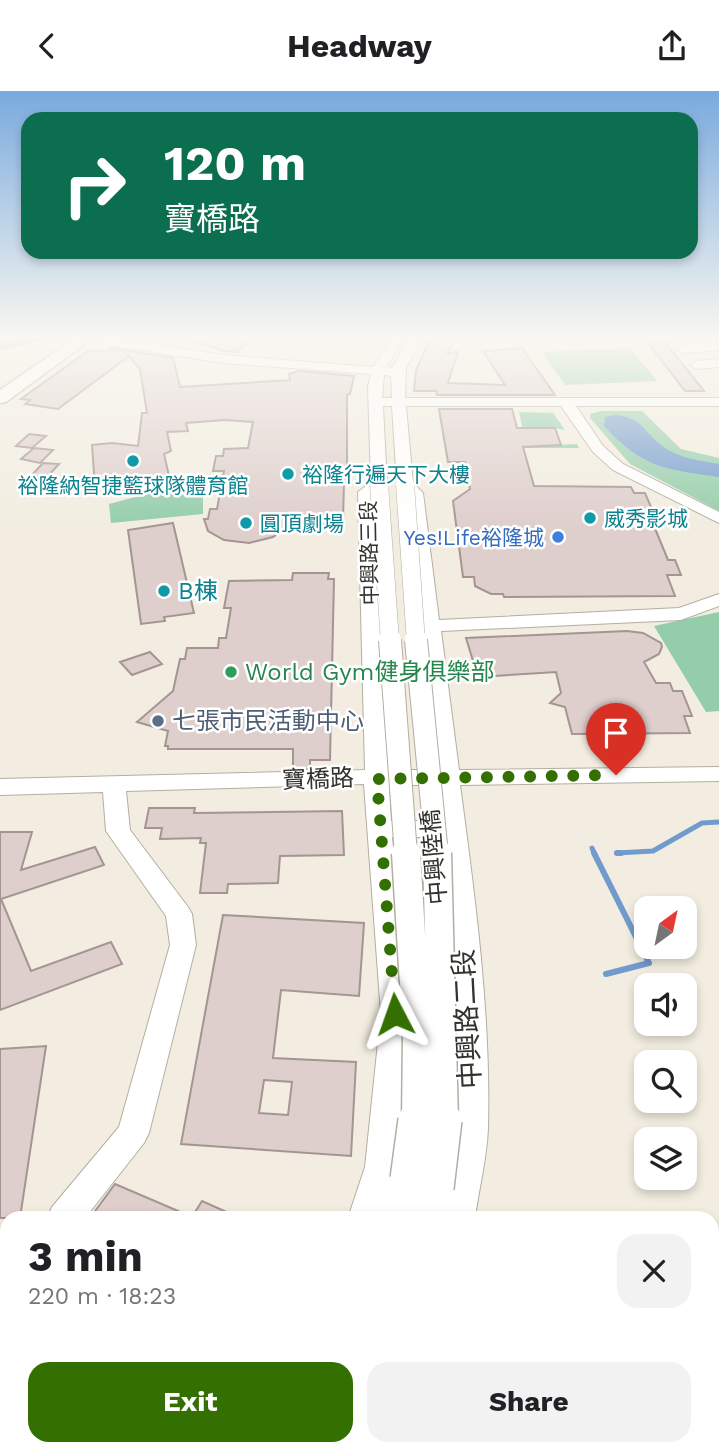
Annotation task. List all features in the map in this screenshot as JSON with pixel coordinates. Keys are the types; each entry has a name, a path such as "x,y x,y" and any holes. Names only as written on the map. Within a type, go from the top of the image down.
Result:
{"street":[{"path":"375,402 719,403"},
{"name":"中興路三段","path":"375,402 379,484 366,492 377,779"},
{"name":"中興路三段","path":"398,402 405,484 415,493 448,777"},
{"path":"567,404 598,449 618,467 719,518"},
{"name":"中興陸橋","path":"379,484 400,791 410,892 424,1195"},
{"name":"中興陸橋","path":"405,484 418,683 439,873 441,1045 445,1114 424,1195"},
{"path":"430,626 681,614 719,600"},
{"path":"375,707 441,708"},
{"name":"寶橋路","path":"0,787 364,777 542,778 719,774"},
{"name":"中興路二段","path":"448,777 473,1075 472,1131 459,1211"},
{"path":"367,1211 381,1167 395,1014 377,779"},
{"path":"70,1211 134,1133 183,945 179,914 118,831 114,785"},
{"path":"379,829 454,829"},
{"path":"405,1211 424,1195"}],"green space":[{"path":"601,411 642,411 681,449 719,458 719,511 630,464 590,418 590,414"},
{"path":"519,412 553,413 565,430 555,428 533,446 577,444 579,448 527,448"},
{"path":"192,482 203,482 203,514 111,523 109,504"},
{"path":"719,612 719,711 706,712 654,626"}],"water":[{"path":"616,415 638,422 661,445 674,453 719,464 719,477 669,468 631,451 604,426 605,417"}],"building":[{"path":"28,402 68,402 58,409 25,404"},
{"path":"145,402 347,402 347,483 344,483 343,520 329,520 324,524 291,524 273,537 249,543 224,540 208,531 204,519 208,519 210,509 217,509 224,471 213,471 216,456 223,456 224,449 248,448 253,422 225,420 186,423 188,431 167,432 171,451 164,454 170,480 140,483 124,491 95,487 92,445 112,443 138,446 142,413 147,413"},
{"name":"Yes!Life裕隆城","path":"439,409 512,409 517,428 555,428 561,445 523,447 534,486 631,487 634,493 645,493 654,514 649,514 668,560 675,560 681,575 667,575 675,596 504,597 503,594 491,594 475,586 474,577 463,577 453,501 470,489 465,462 448,462"},
{"path":"29,434 46,436 32,448 16,446"},
{"path":"34,448 53,450 40,463 21,459"},
{"path":"43,463 59,464 46,478 31,476"},
{"path":"173,523 194,613 164,617 165,621 141,624 128,530"},
{"path":"293,573 329,573 328,579 334,579 330,760 310,760 310,769 293,769 293,749 168,749 168,746 165,746 168,731 137,722 173,691 180,659 185,659 187,648 218,648 219,638 226,638 231,608 224,608 229,581 292,580"},
{"path":"627,631 643,633 661,643 659,654 644,662 656,683 670,683 673,691 682,691 692,716 684,716 690,733 572,734 565,707 550,703 561,693 556,672 478,677 466,638"},
{"path":"150,652 162,664 132,675 120,662"},
{"path":"149,808 195,808 194,813 342,811 344,855 280,856 278,883 228,884 227,893 200,893 206,843 200,843 201,838 160,839 162,828 145,828"},
{"path":"0,832 32,832 21,870 95,847 104,865 1,899 31,971 111,942 122,964 0,1010"},
{"path":"223,915 364,923 359,996 281,990 273,1058 356,1062 351,1156 181,1144","holes":["264,1080 292,1082 288,1115 259,1113"]},
{"path":"46,1046 21,1211 0,1211 0,1049"},
{"path":"115,1184 178,1211 95,1211"},
{"path":"202,1201 224,1211 196,1211"}],"waterway":[{"path":"621,853 617,853 653,851 702,823 719,822"},
{"path":"592,848 595,855"},
{"path":"595,855 649,963 606,974"}],"place":[{"name":"裕隆納智捷籃球隊體育館","path":"133,461"},
{"name":"裕隆行遍天下大樓","path":"288,474"},
{"name":"威秀影城","path":"590,518"},
{"name":"圓頂劇場","path":"246,523"},
{"name":"Yes!Life裕隆城","path":"558,537"},
{"name":"B棟","path":"164,591"},
{"name":"World Gym健身俱樂部","path":"231,672"},
{"name":"七張市民活動中心","path":"158,721"}],"route":[{"path":"395,1014 377,779 616,775"}]}
